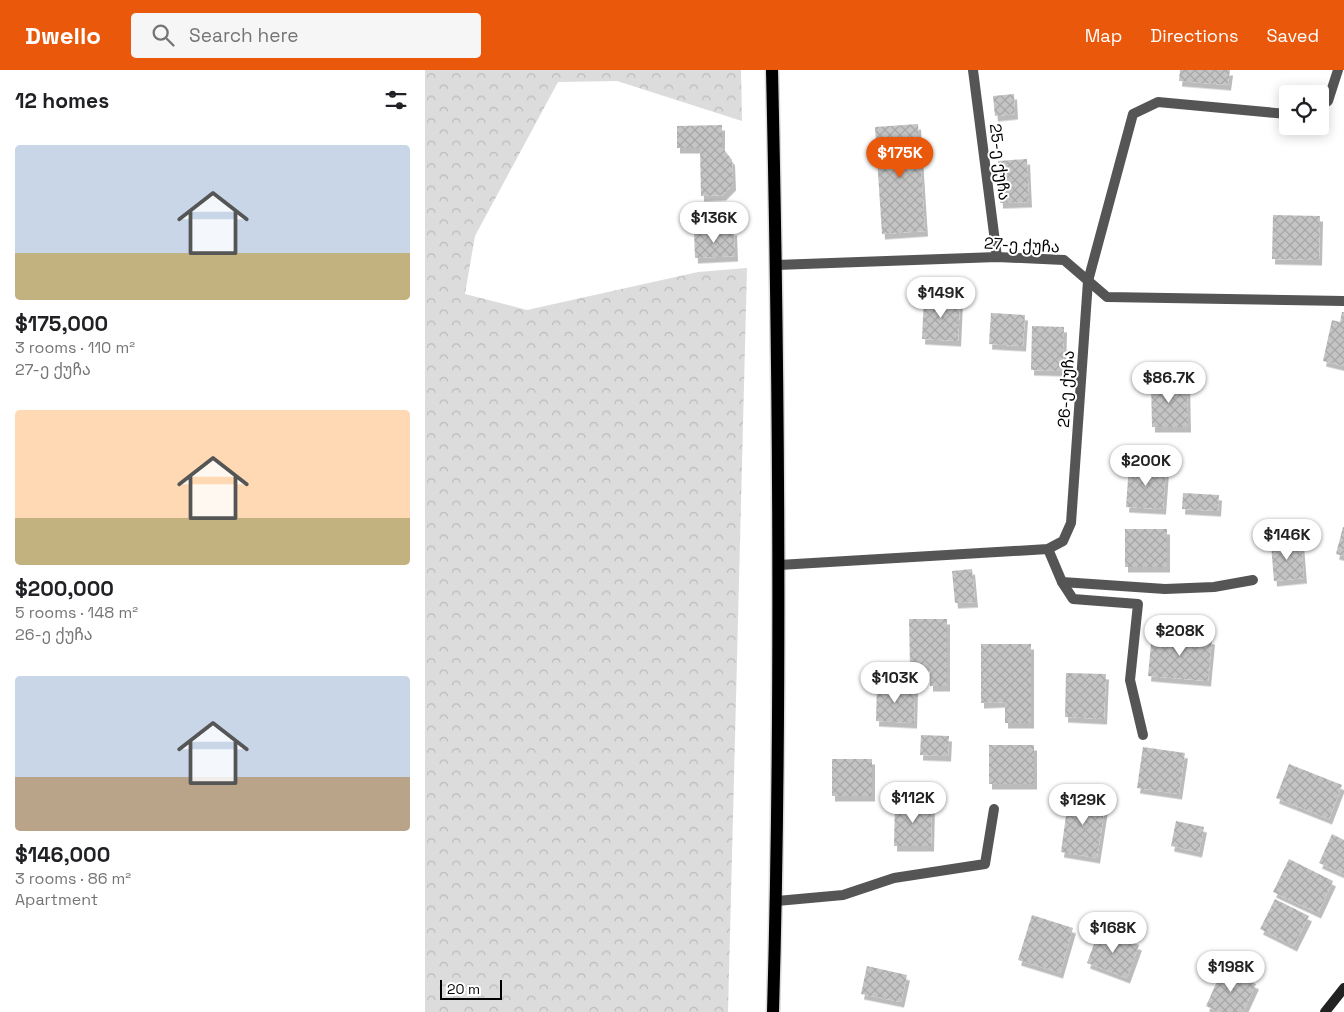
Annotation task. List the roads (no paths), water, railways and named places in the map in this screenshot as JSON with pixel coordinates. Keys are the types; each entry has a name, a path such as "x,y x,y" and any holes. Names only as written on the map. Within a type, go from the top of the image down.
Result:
{"main road":[{"path":"772,70 779,565 777,901 773,1012"}],"street":[{"name":"25-ე ქუჩა","path":"973,70 997,257"},
{"path":"1329,101 1338,70"},
{"name":"26-ე ქუჩა","path":"1048,549 1063,541 1071,523 1088,281 1133,114 1158,102 1279,113"},
{"name":"27-ე ქუჩა","path":"776,265 997,257 1064,260 1107,297 1344,301"},
{"path":"779,565 1048,549 1062,582 1073,599 1139,604 1130,680 1143,735"},
{"path":"1062,582 1165,589 1214,587 1253,580"},
{"path":"777,901 843,895 894,878 985,864 994,809"},
{"path":"1325,1012 1344,988"}]}
